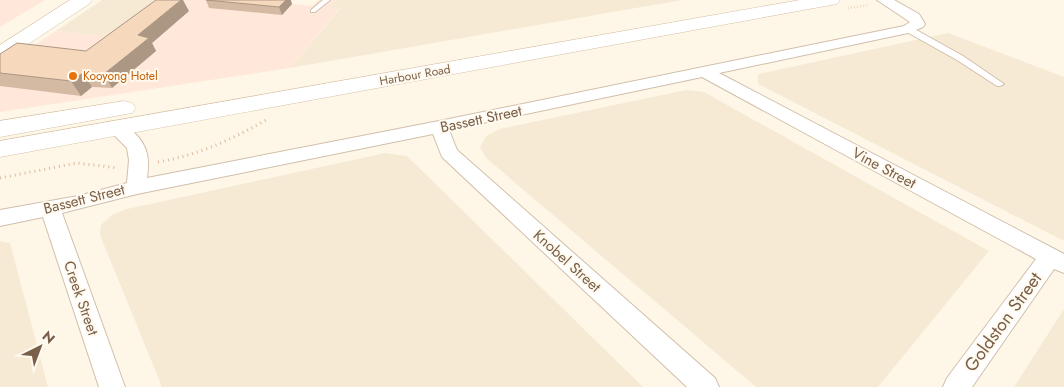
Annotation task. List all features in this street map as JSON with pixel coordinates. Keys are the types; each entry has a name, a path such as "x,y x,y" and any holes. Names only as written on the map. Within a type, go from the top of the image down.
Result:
{"main road":[{"path":"0,41 64,0"},
{"path":"0,54 83,0"},
{"name":"Harbour Road","path":"0,129 751,0"},
{"name":"Harbour Road","path":"0,149 830,0"}],"street":[{"path":"884,0 917,21 918,24 908,28"},
{"name":"Bassett Street","path":"0,218 137,187 439,127 908,28"},
{"name":"Vine Street","path":"705,72 1057,260"},
{"name":"Knobel Street","path":"439,127 449,153 706,387"},
{"path":"117,129 131,139 138,149 137,187"},
{"name":"Creek Street","path":"50,208 112,387"},
{"name":"Goldston Street","path":"956,387 1057,260"}],"lane":[{"path":"313,11 327,0"},
{"path":"908,28 1000,84"}],"path":[{"path":"0,178 77,163 112,169 125,166"}],"shaded area":[{"path":"0,0 45,0 0,27"},
{"path":"102,0 180,0 129,39 56,31"},
{"path":"180,0 254,0 312,6 319,0 337,0 328,7 340,8 290,68 0,112 0,68 56,31 129,39"},
{"path":"337,0 682,0 290,68 340,9 328,7"},
{"path":"948,33 1064,77 1064,241 758,84 758,74"},
{"path":"686,90 704,92 989,251 878,387 756,387 486,158 480,147 486,136 500,129"},
{"path":"385,153 407,156 643,387 162,387 100,235 101,225 112,215 127,209"},
{"path":"0,241 10,243 48,387 0,387"},
{"path":"1064,309 1064,387 1014,387"}],"building":[{"path":"156,0 181,0 138,35 149,38 104,74 83,73 71,81 0,73 0,54 17,43 86,51"},
{"path":"206,0 286,0 279,7"}],"place":[{"name":"Kooyong Hotel","path":"73,76"}]}
